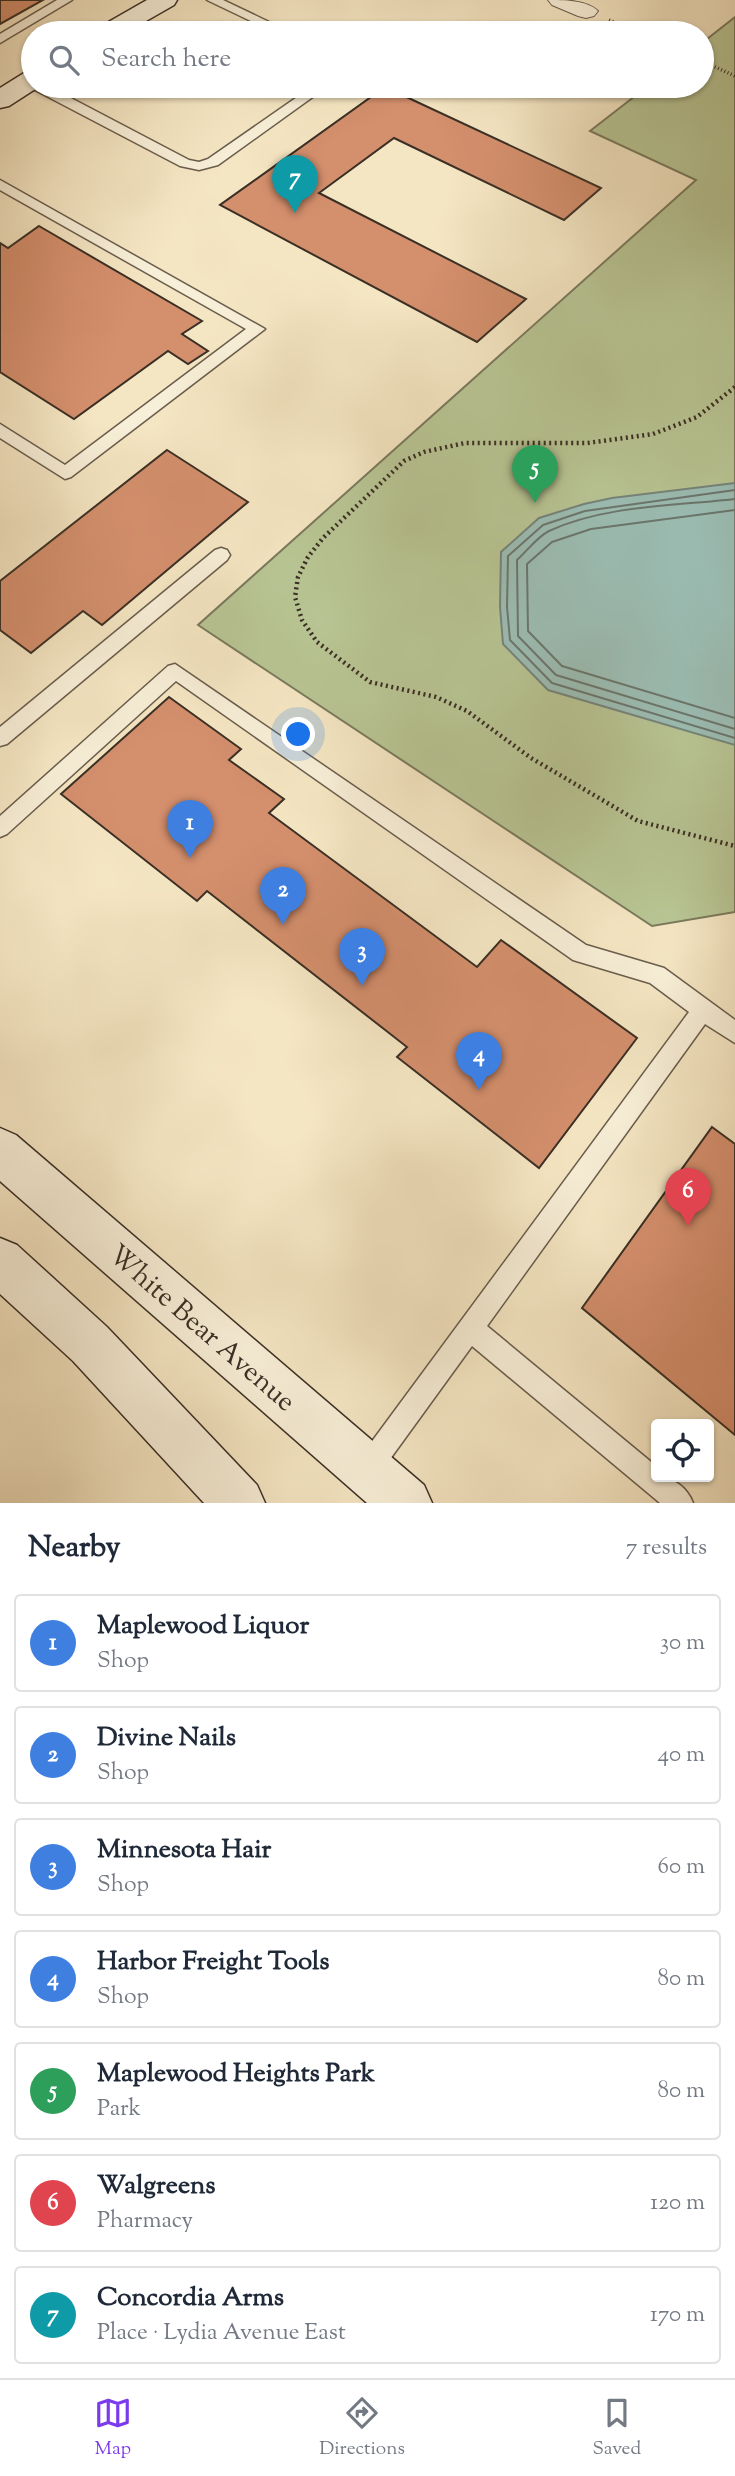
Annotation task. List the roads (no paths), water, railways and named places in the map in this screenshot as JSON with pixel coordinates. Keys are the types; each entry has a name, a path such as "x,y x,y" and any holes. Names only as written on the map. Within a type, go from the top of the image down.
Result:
{"main road":[{"path":"128,21 165,0"},
{"path":"0,100 21,89"},
{"name":"White Bear Avenue","path":"0,1151 406,1503"},
{"path":"0,1262 90,1345 239,1503"}],"street":[{"path":"560,0 586,11"}],"lane":[{"path":"30,21 66,0"},
{"path":"213,0 259,21"},
{"path":"0,39 21,27"},
{"path":"64,98 185,163 199,166 213,162 304,98"},
{"path":"0,184 257,329 65,473 0,430"},
{"path":"3,731 221,555"},
{"path":"0,828 175,671 580,953 656,975 735,1033"},
{"path":"368,1469 703,1010"},
{"path":"470,1328 680,1503"}],"water":[{"path":"735,483 735,745 548,690 503,644 500,607 501,552 539,518 612,498"}],"place":[{"name":"Concordia Arms","path":"295,213"},
{"name":"Maplewood Heights Park","path":"535,503"},
{"name":"Maplewood Liquor","path":"190,858"},
{"name":"Divine Nails","path":"283,925"},
{"name":"Minnesota Hair","path":"362,986"},
{"name":"Harbor Freight Tools","path":"479,1090"},
{"name":"Walgreens","path":"688,1226"}]}
